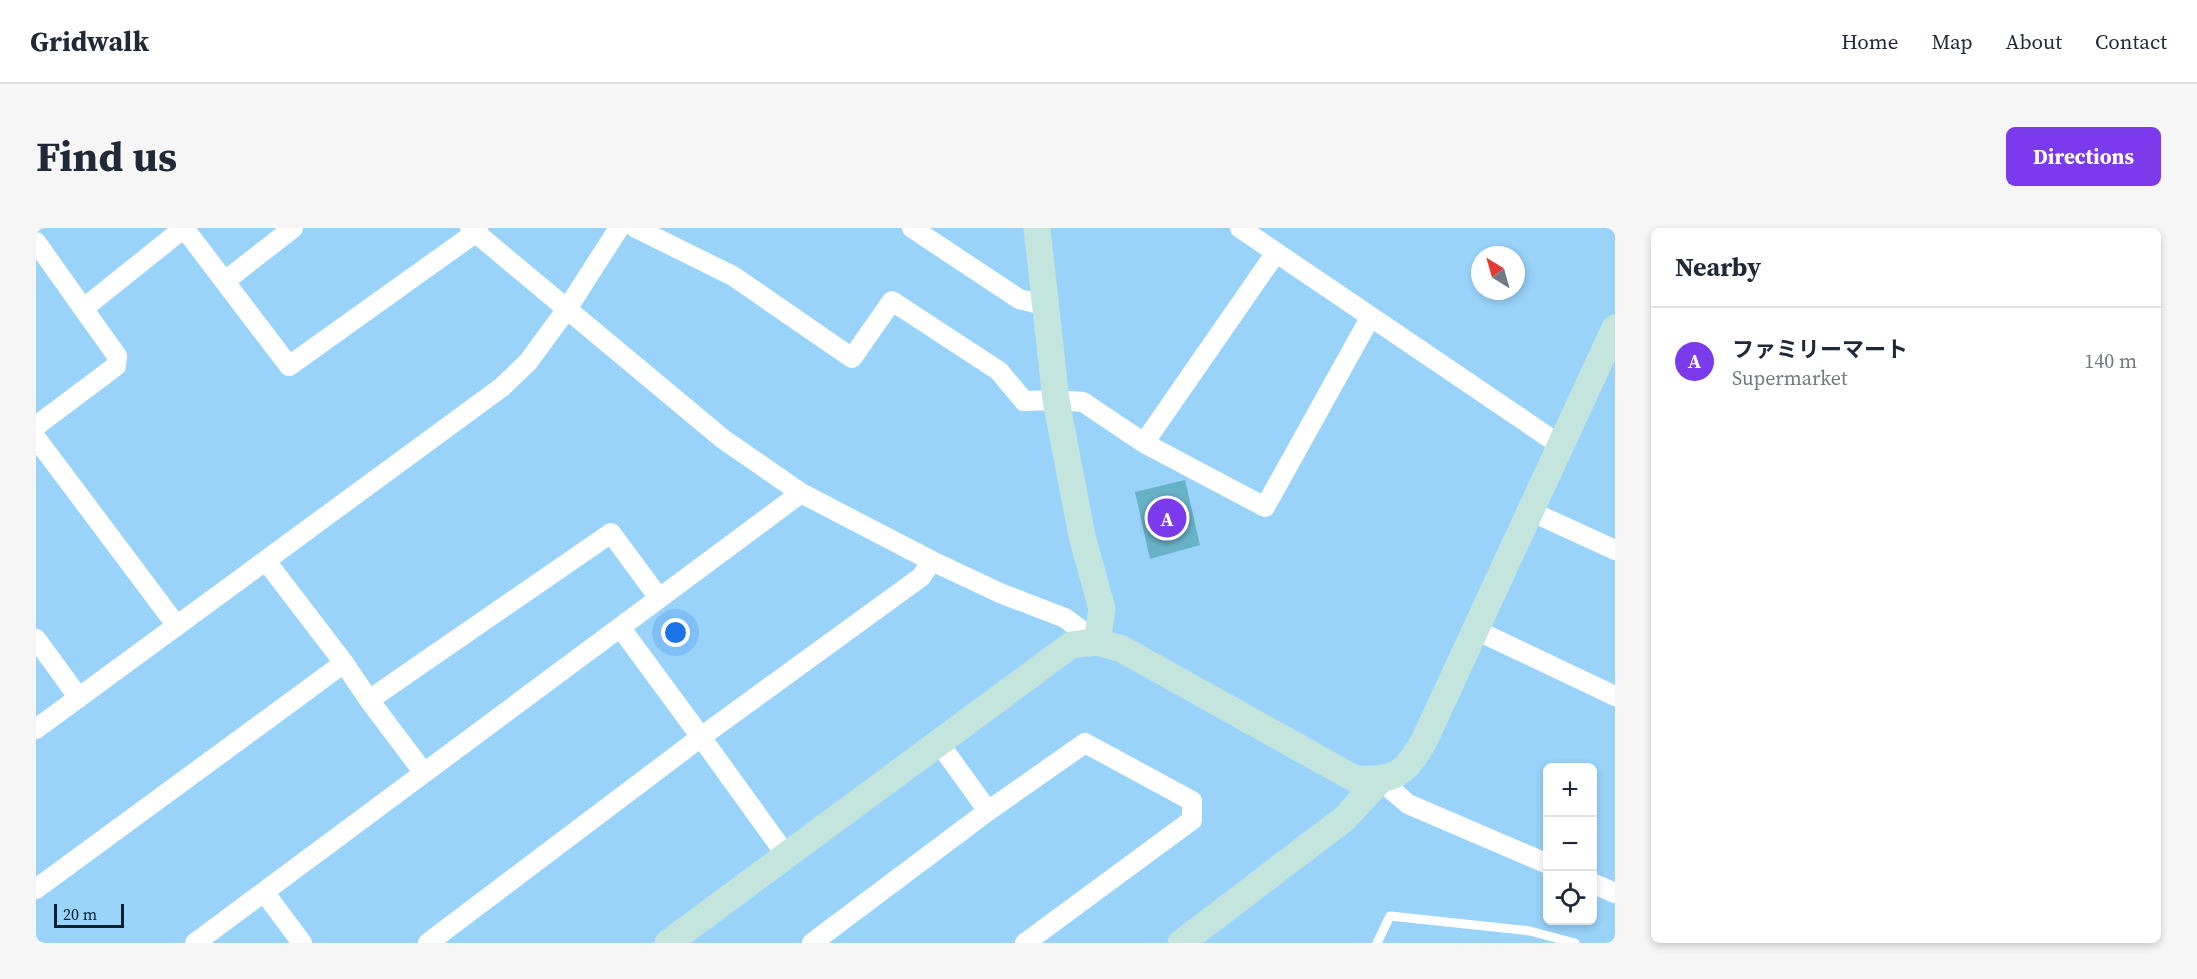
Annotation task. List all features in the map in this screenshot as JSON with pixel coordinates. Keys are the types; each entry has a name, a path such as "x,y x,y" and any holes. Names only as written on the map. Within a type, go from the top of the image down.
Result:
{"street":[{"path":"84,308 184,228 289,366 475,230 723,439 801,493 932,561 1000,593 1065,618 1097,642 1122,649 1355,779 1380,780 1403,771 1415,757 1424,741 1615,328"},
{"path":"225,281 293,228"},
{"path":"36,729 502,387 528,362 567,309 620,228"},
{"path":"636,228 733,276 852,358 892,301 999,371 1024,401 1083,402 1144,443 1264,507 1370,318"},
{"path":"912,228 1019,299 1044,305"},
{"path":"1037,228 1056,400 1082,536 1102,609 1097,642"},
{"path":"1240,228 1275,254 1560,445"},
{"path":"36,242 117,356 116,366 37,437 177,626"},
{"path":"1144,443 1275,254"},
{"path":"195,943 801,493"},
{"path":"1530,511 1615,550"},
{"path":"369,700 611,533 659,598"},
{"path":"266,561 424,773"},
{"path":"428,943 701,737 921,577 932,561"},
{"path":"620,627 786,855"},
{"path":"1476,630 1615,696"},
{"path":"36,639 79,698"},
{"path":"668,943 1071,645 1097,642"},
{"path":"36,889 344,663"},
{"path":"939,743 988,811"},
{"path":"812,943 988,811 1085,743 1192,801 1192,820 1025,943"},
{"path":"1380,780 1407,804 1543,862"},
{"path":"1181,943 1344,819 1380,780"},
{"path":"1597,885 1615,893"},
{"path":"264,892 302,943"}],"lane":[{"path":"1377,943 1390,916 1530,931 1575,943"}],"building":[{"path":"1185,480 1200,545 1150,559 1135,492"}],"place":[{"name":"ファミリーマート","path":"1167,518"}]}
